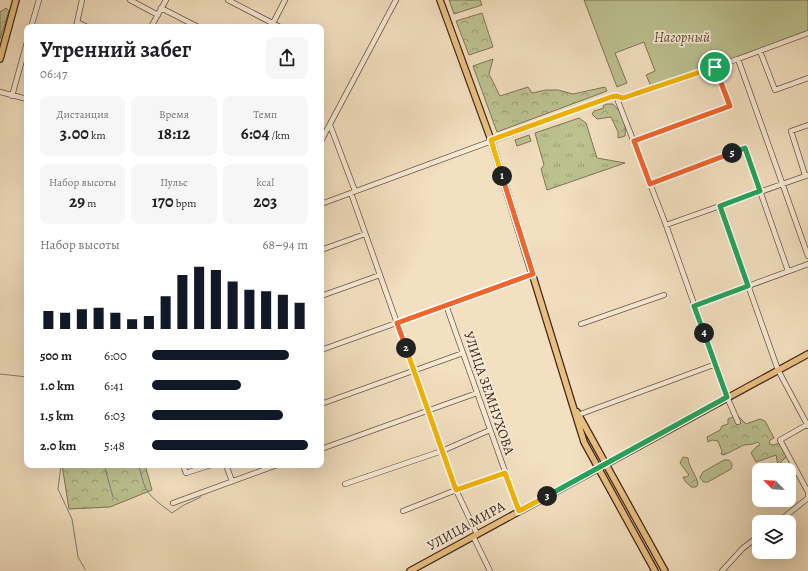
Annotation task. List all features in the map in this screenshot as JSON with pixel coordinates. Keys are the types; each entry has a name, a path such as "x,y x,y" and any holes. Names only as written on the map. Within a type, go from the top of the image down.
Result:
{"main road":[{"path":"0,59 16,0"},
{"path":"440,0 491,140 533,274 570,401 584,442 655,571"},
{"name":"УЛИЦА МИРА","path":"410,571 808,354"},
{"path":"570,401 665,571"}],"street":[{"path":"32,24 39,0"},
{"path":"76,24 82,0"},
{"path":"130,0 158,15"},
{"path":"153,24 166,0"},
{"path":"228,0 270,24"},
{"path":"273,24 285,0"},
{"path":"324,136 396,0"},
{"path":"162,8 192,24"},
{"path":"324,203 491,140 616,96 623,98 738,59 808,33"},
{"path":"760,51 775,90 808,78"},
{"path":"12,96 24,53"},
{"path":"738,59 808,256"},
{"path":"634,141 730,106 715,67"},
{"path":"0,92 24,98"},
{"path":"616,96 666,225 727,397 738,422"},
{"path":"330,125 380,275 442,451 456,490 490,571"},
{"path":"666,225 807,175 791,131 808,125"},
{"path":"650,184 745,148 788,271"},
{"path":"720,206 778,370 808,425 780,440 808,492 808,498 787,515"},
{"path":"324,249 366,234"},
{"path":"694,306 808,264"},
{"path":"324,349 533,274"},
{"path":"324,295 380,275"},
{"path":"581,324 664,295"},
{"name":"УЛИЦА ЗЕМНУХОВА","path":"446,305 519,511"},
{"path":"324,403 463,353"},
{"path":"578,415 716,364"},
{"path":"324,448 477,393"},
{"path":"345,484 442,451 490,430"},
{"path":"185,468 186,473 202,468"},
{"path":"227,468 232,481"},
{"path":"173,503 269,468"},
{"path":"403,511 505,473"},
{"path":"722,571 742,548 752,541"}],"green space":[{"path":"449,0 480,0 482,5 454,14"},
{"name":"Нагорный","path":"584,0 808,0 808,31 738,58 651,86 646,75 655,71 644,42 615,53 627,83 617,87"},
{"path":"6,8 9,11 0,39 0,12"},
{"path":"482,13 493,47 469,55 456,21"},
{"path":"493,59 489,74 500,96 528,87 532,93 546,90 558,90 573,94 605,87 607,91 497,132 473,66"},
{"path":"606,104 613,104 619,110 624,122 625,136 618,138 618,132 611,117 597,119 592,114 594,111 604,108 603,106"},
{"path":"579,118 586,123 597,158 625,163 547,190 541,169 544,165 535,133"},
{"path":"529,135 531,141 517,146 515,140"},
{"path":"737,415 746,424 760,419 765,421 774,438 770,440 769,444 773,445 780,443 787,456 780,463 778,463 776,455 756,462 751,453 760,445 758,442 744,445 724,455 721,454 722,451 718,441 712,440 708,442 707,437 720,430 722,426 728,424 728,419"},
{"path":"683,457 688,458 697,480 698,484 696,487 691,487 683,477 689,475 680,463"},
{"path":"724,460 729,460 731,462 731,469 708,482 702,481 700,477 703,472"},
{"path":"62,468 146,468 152,490 110,507 69,509"}],"waterway":[{"path":"0,374 24,377"},
{"path":"61,468 58,489 72,519 78,557 85,569"},
{"path":"105,468 113,497"},
{"path":"139,468 148,493 172,513 184,505 201,497"}],"route":[{"path":"715,67 730,106 634,141 650,184 745,148 760,191 720,206 748,286 694,306 727,397 519,511 505,473 456,490 397,323 533,274 491,140 611,97 616,96 623,98 715,67"}]}
